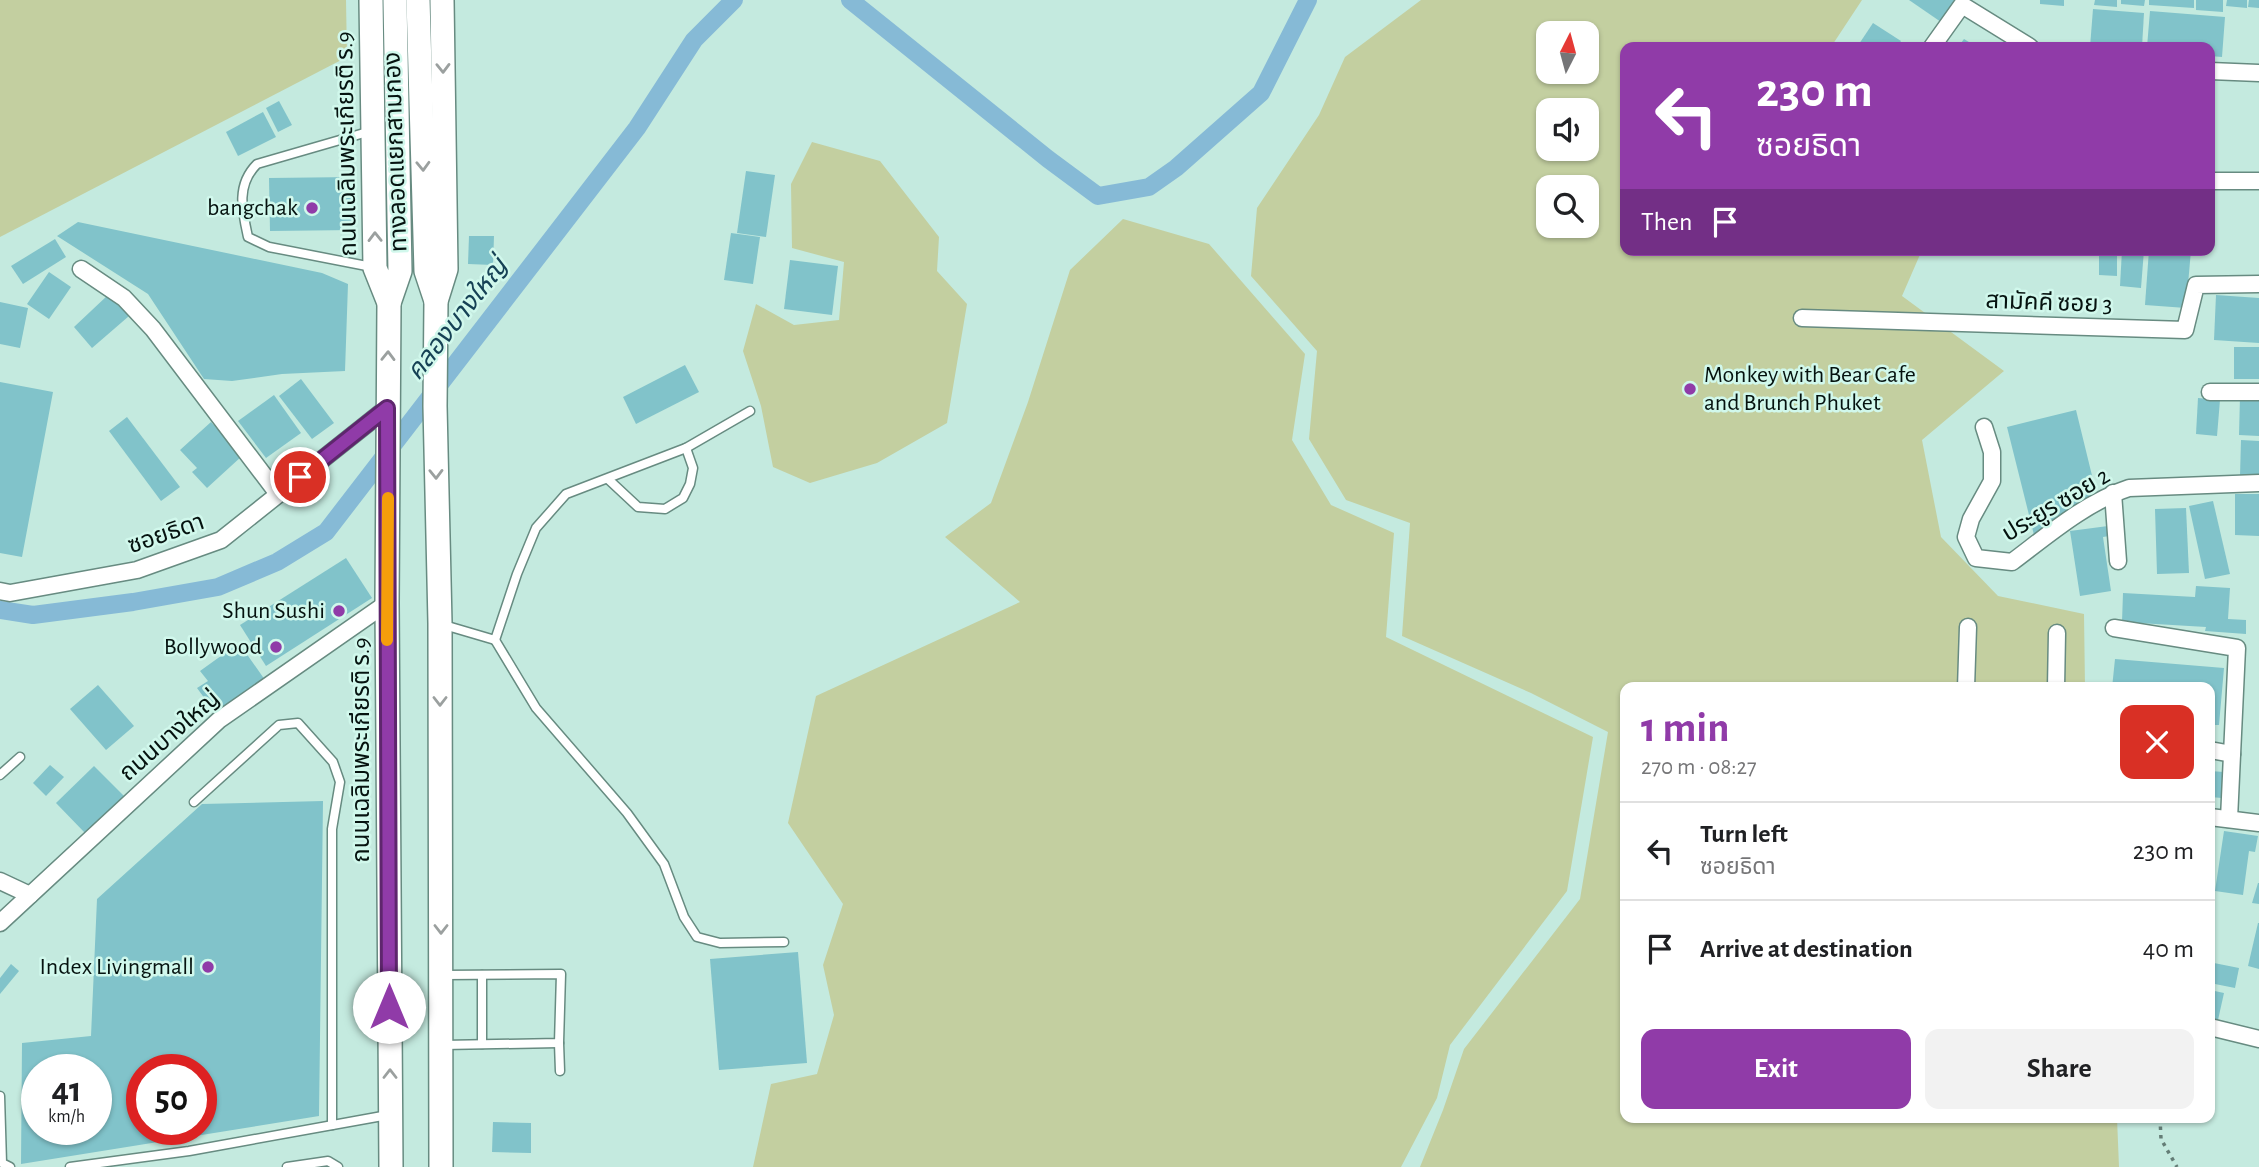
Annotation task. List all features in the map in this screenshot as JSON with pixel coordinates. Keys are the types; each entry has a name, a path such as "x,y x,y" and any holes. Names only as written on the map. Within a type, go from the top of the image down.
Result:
{"main road":[{"name":"ถนนเฉลิมพระเกียรติ ร.9","path":"371,0 375,268 388,303 391,1167"},
{"name":"ทางลอดแยกสามกอง","path":"388,303 400,271 395,0"},
{"name":"ทางลอดแยกสามกอง","path":"418,0 426,271 436,301"},
{"path":"442,0 446,269 436,301 435,406 440,624 442,1167"}],"street":[{"path":"1936,42 1962,5 2022,42"},
{"path":"2215,71 2259,73"},
{"path":"2215,181 2259,181"},
{"path":"81,269 124,298 153,329 278,494"},
{"name":"สามัคคี ซอย 3","path":"1802,318 2185,330 2196,285 2259,284"},
{"path":"2210,392 2259,392"},
{"name":"ซอยธิดา","path":"0,591 10,593 137,570 221,540 387,408"},
{"name":"ประยูร ซอย 2","path":"1984,427 1992,452 1992,481 1971,519 1966,537 1976,558 2012,562 2078,514 2113,493 2129,488 2259,483"},
{"path":"2113,493 2118,561"},
{"name":"ถนนบางใหญ่","path":"0,923 219,720 387,603"},
{"path":"1966,682 1968,627"},
{"path":"2113,628 2236,648 2229,819"},
{"path":"2056,682 2057,633"},
{"path":"2215,751 2232,754"},
{"path":"2215,818 2259,823"},
{"path":"0,881 30,895"},
{"path":"2215,1028 2259,1039"}],"lane":[{"path":"373,130 257,164 246,176 241,208 248,237 269,247 375,268"},
{"path":"495,640 536,528 566,494 686,448 750,411"},
{"path":"608,479 638,507 665,509 683,498 690,484 693,468 686,448"},
{"path":"440,624 495,640 536,708 627,813 664,864 684,917 697,937 720,943 784,942"},
{"path":"194,802 279,725 298,723 333,762 340,782 332,829 332,1125"},
{"path":"0,775 20,757"},
{"path":"441,975 561,974 560,1072"},
{"path":"482,975 482,1044"},
{"path":"441,1045 559,1043"},
{"path":"0,1096 2,1163 10,1167"},
{"path":"70,1167 189,1151 390,1114"},
{"path":"288,1167 328,1161 338,1167"}],"path":[{"path":"2160,1123 2161,1139 2176,1167"}],"green space":[{"path":"0,0 346,0 347,57 0,237"},
{"path":"1421,0 1862,0 1834,42 1620,42 1620,256 1919,256 1902,296 2004,371 1922,440 1941,537 1998,596 2084,614 2085,682 1620,682 1620,1123 2117,1123 2119,1167 1420,1167 1464,1049 1580,899 1608,732 1531,693 1402,636 1410,523 1346,500 1309,439 1317,351 1251,276 1257,208 1319,115 1345,57"},
{"path":"812,142 880,161 939,237 937,271 967,304 947,423 877,463 810,483 773,467 761,406 743,351 756,304 794,325 839,320 844,262 792,248 791,184"},
{"path":"1123,219 1209,244 1305,354 1292,440 1331,505 1394,533 1386,637 1593,737 1567,891 1450,1045 1437,1098 1401,1167 753,1167 771,1084 817,1074 834,1015 823,965 843,904 788,823 816,696 1020,602 945,537 991,503 1028,402 1070,270"}],"building":[{"path":"1909,0 1955,0 1941,22"},
{"path":"2040,0 2064,0 2064,6 2040,4"},
{"path":"2095,0 2117,0 2117,7 2094,5"},
{"path":"2121,0 2145,0 2144,6 2121,4"},
{"path":"2149,0 2194,0 2194,8 2149,5"},
{"path":"2196,0 2223,0 2223,12 2196,10"},
{"path":"2227,0 2247,0 2247,8 2226,6"},
{"path":"2249,0 2259,0 2259,8 2248,7"},
{"path":"2093,9 2144,13 2142,42 2090,42"},
{"path":"2150,11 2225,17 2222,57 2215,56 2215,42 2147,42"},
{"path":"1873,23 1901,41 1900,42 1860,42"},
{"path":"279,101 292,125 278,132 266,108"},
{"path":"263,112 276,137 238,156 226,132"},
{"path":"746,171 775,175 766,237 737,233"},
{"path":"354,177 355,230 270,231 269,178"},
{"path":"78,222 322,273 348,284 345,371 282,374 232,381 204,379 148,294 57,236"},
{"path":"731,233 760,237 753,284 724,280"},
{"path":"469,236 494,236 493,265 468,264"},
{"path":"55,239 66,257 23,284 11,266"},
{"path":"2099,256 2117,256 2117,276 2099,275"},
{"path":"2122,256 2144,256 2141,288 2120,286"},
{"path":"2149,256 2190,256 2186,308 2145,305"},
{"path":"790,260 838,266 832,315 784,309"},
{"path":"49,272 71,287 49,319 27,304"},
{"path":"108,295 129,316 92,348 74,327"},
{"path":"2216,295 2259,298 2259,343 2214,340"},
{"path":"0,302 28,308 20,348 0,344"},
{"path":"2234,347 2259,347 2259,379 2234,379"},
{"path":"685,365 699,392 636,424 623,397"},
{"path":"301,379 334,423 312,439 279,396"},
{"path":"0,382 53,392 22,557 0,553"},
{"path":"274,395 301,433 266,458 238,421"},
{"path":"2240,397 2259,398 2259,436 2239,435"},
{"path":"2198,398 2220,400 2217,436 2196,434"},
{"path":"2076,410 2097,496 2034,535 2007,427"},
{"path":"127,417 180,487 161,501 109,431"},
{"path":"211,422 242,456 207,488 192,472 197,468 180,450"},
{"path":"2241,440 2259,441 2259,477 2240,476"},
{"path":"2235,494 2259,494 2259,536 2235,535"},
{"path":"2213,501 2230,574 2205,579 2189,506"},
{"path":"2186,508 2189,573 2157,574 2155,509"},
{"path":"2108,526 2109,536 2103,537 2111,591 2080,596 2070,531"},
{"path":"346,558 372,598 266,666 240,625"},
{"path":"2196,586 2230,588 2228,619 2246,620 2246,634 2205,631 2206,627 2122,622 2123,593 2195,597"},
{"path":"239,643 265,680 216,714 197,688 208,681 200,671"},
{"path":"2115,659 2224,668 2219,725 2215,725 2215,682 2113,682"},
{"path":"98,685 134,726 106,750 70,709"},
{"path":"50,765 64,777 46,796 33,783"},
{"path":"94,766 125,797 86,834 56,803"},
{"path":"2215,771 2224,772 2222,798 2215,797"},
{"name":"Index Livingmall","path":"323,801 319,1116 217,1132 217,1054 126,1054 126,1145 139,1145 21,1164 21,1145 112,1145 112,1054 22,1054 22,1043 91,1036 97,899 202,804"},
{"path":"2224,831 2258,836 2255,852 2249,851 2243,895 2215,891"},
{"path":"2259,883 2259,904 2252,903"},
{"path":"2259,923 2259,969 2248,966"},
{"path":"798,952 807,1063 719,1070 710,959"},
{"path":"2215,963 2239,968 2235,988 2215,984"},
{"path":"11,964 19,971 0,994 0,978"},
{"path":"2215,991 2224,993 2218,1020 2215,1019"},
{"path":"493,1122 531,1123 531,1153 492,1152"}],"waterway":[{"name":"คลองบางใหญ่","path":"0,610 33,615 133,602 218,587 277,562 326,532 637,128 694,40 734,0"},
{"path":"850,0 1098,196 1149,187 1176,168 1261,93 1308,0"}],"slow traffic":[{"path":"387,640 388,498"}],"place":[{"name":"bangchak","path":"312,208"},
{"name":"Monkey with Bear Cafe and Brunch Phuket","path":"1690,389"},
{"name":"Shun Sushi","path":"339,611"},
{"name":"Bollywood","path":"276,647"},
{"name":"Index Livingmall","path":"208,967"}],"route":[{"path":"300,477 387,408 389,1007"}]}
